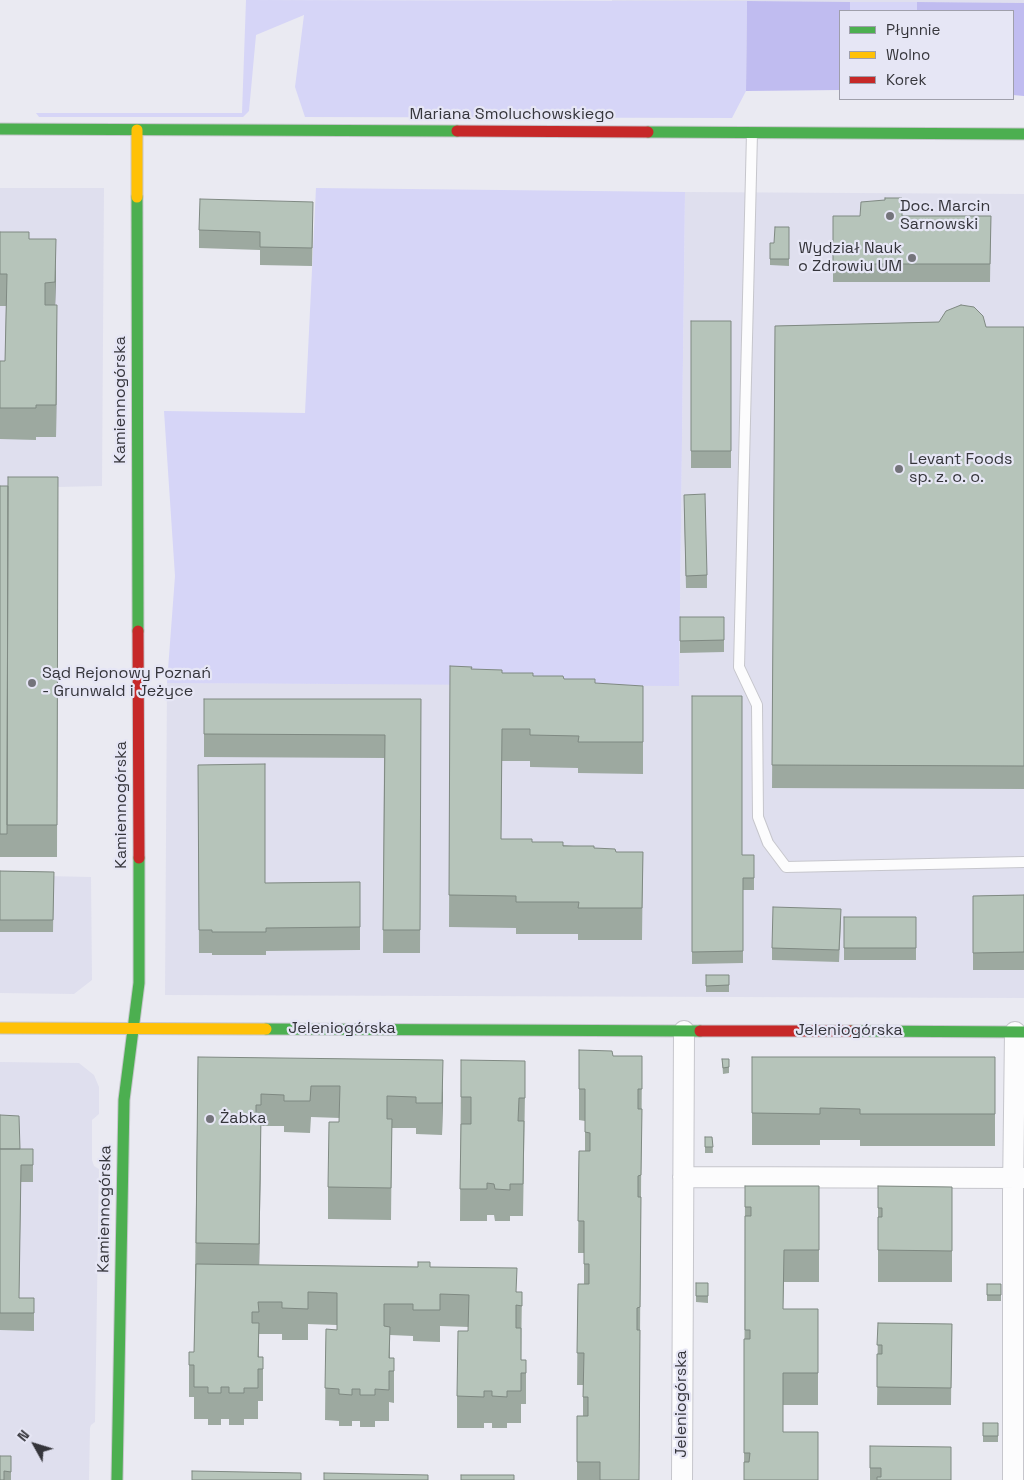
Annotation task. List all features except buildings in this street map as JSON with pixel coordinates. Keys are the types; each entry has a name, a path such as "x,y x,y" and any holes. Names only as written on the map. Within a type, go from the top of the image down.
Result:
{"street":[{"name":"Mariana Smoluchowskiego","path":"0,129 1024,134"},
{"name":"Kamiennogórska","path":"117,1480 124,1100 139,983 136,130"},
{"name":"Jeleniogórska","path":"0,1028 1020,1032 1019,1178 1012,1480"},
{"name":"Jeleniogórska","path":"682,1480 684,1031"},
{"path":"683,1178 1019,1178"}],"lane":[{"path":"752,132 739,667 757,705 758,817 768,843 786,867 1024,862"}],"shaded area":[{"path":"246,0 747,1 746,91 732,118 305,117 295,87 304,15 256,35 249,111 243,117 39,117 36,113 242,113"},
{"path":"1024,0 1024,3 612,1"},
{"path":"747,1 850,2 850,10 839,10 839,90 746,91"},
{"path":"850,2 917,2 917,10 850,10"},
{"path":"917,2 1024,3 1024,96 1014,95 1014,10 917,10"},
{"path":"0,188 104,188 102,486 58,487 58,509 9,509 7,857 0,857"},
{"path":"316,188 685,192 679,686 167,683 175,576 164,411 305,413"},
{"path":"685,192 1024,194 1024,998 165,995 167,683 679,684"},
{"path":"0,875 91,877 92,980 74,994 0,993"},
{"path":"0,1062 79,1063 94,1075 99,1087 99,1114 92,1120 92,1160 94,1166 99,1169 95,1422 90,1428 89,1480 0,1480"}],"traffic: fast":[{"path":"0,129 457,131"},
{"path":"648,132 1024,134"},
{"path":"137,197 138,631"},
{"path":"117,1480 124,1100 139,983 139,858"},
{"path":"266,1029 700,1031"},
{"path":"851,1031 1024,1032"}],"traffic: slow":[{"path":"137,130 137,197"},
{"path":"0,1028 266,1029"}],"traffic: jam":[{"path":"457,131 648,132"},
{"path":"138,631 139,858"},
{"path":"700,1031 851,1031"}],"place":[{"name":"Doc. Marcin Sarnowski","path":"890,216"},
{"name":"Wydział Nauk o Zdrowiu UM","path":"912,258"},
{"name":"Levant Foods sp. z. o. o.","path":"899,469"},
{"name":"Sąd Rejonowy Poznań - Grunwald i Jeżyce","path":"32,683"},
{"name":"Żabka","path":"210,1119"}]}
